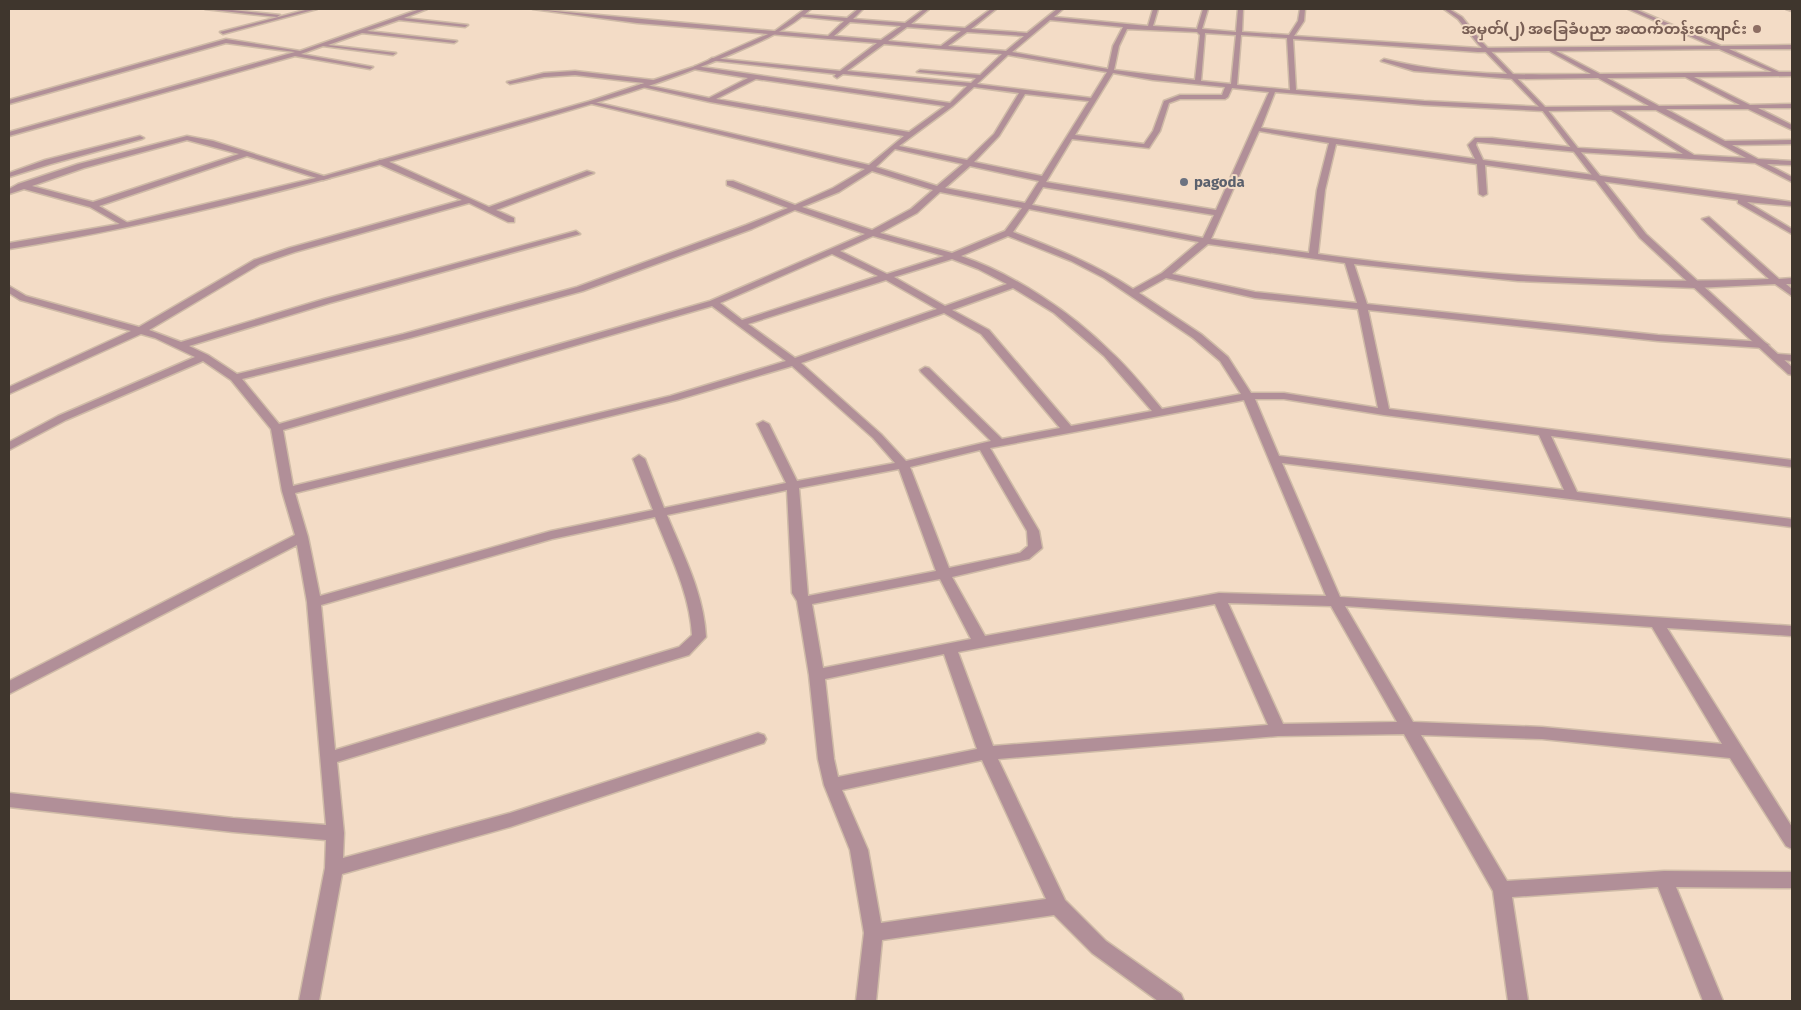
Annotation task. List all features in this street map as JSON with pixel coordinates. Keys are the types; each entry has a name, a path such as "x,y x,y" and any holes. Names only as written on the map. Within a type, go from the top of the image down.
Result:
{"street":[{"path":"208,9 288,16"},
{"path":"223,32 314,9"},
{"path":"9,134 293,55 424,9"},
{"path":"536,9 637,21 1007,53 1111,71 1198,83 1293,92 1544,109 1792,106"},
{"path":"9,246 125,225 326,178 592,102 695,68 728,54 777,32 808,9"},
{"path":"829,38 861,9"},
{"path":"824,87 850,65 927,9"},
{"path":"943,48 964,30 994,9"},
{"path":"235,378 406,336 580,289 749,228 836,190 871,168 893,147 951,105 1007,53 1060,9"},
{"path":"1150,27 1156,9"},
{"path":"1199,30 1206,9"},
{"path":"1070,138 1146,146 1151,141 1159,124 1166,102 1177,97 1208,99 1225,97 1232,86 1241,9"},
{"path":"1293,92 1290,38 1301,21 1303,9"},
{"path":"1446,9 1460,18 1487,50 1544,109 1578,150 1597,178 1643,236 1778,357 1792,372"},
{"path":"1631,9 1792,79"},
{"path":"799,16 1028,35"},
{"path":"396,18 465,25"},
{"path":"1049,18 1290,38 1487,50 1792,47"},
{"path":"741,323 955,255 1008,233 1028,205 1111,71 1116,46 1125,27 1133,26"},
{"path":"1198,83 1203,34 1199,30"},
{"path":"359,32 454,41"},
{"path":"9,102 226,41 302,52"},
{"path":"321,45 393,53"},
{"path":"1550,50 1792,180"},
{"path":"728,54 747,55"},
{"path":"293,55 370,67"},
{"path":"712,60 972,85 1093,100"},
{"path":"1384,61 1414,69 1515,77 1792,74"},
{"path":"840,64 860,66"},
{"path":"695,68 951,105"},
{"path":"909,71 982,77"},
{"path":"510,82 544,74 575,73 653,82"},
{"path":"1685,75 1792,128"},
{"path":"710,100 754,77"},
{"path":"641,86 912,135"},
{"path":"1132,293 1165,275 1206,240 1258,129 1273,90"},
{"path":"277,428 714,303 833,251 873,233 914,211 997,135 1024,92"},
{"path":"592,102 871,168 938,189 1206,240 1313,256 1518,278 1696,285 1792,281"},
{"path":"1612,108 1693,157"},
{"path":"9,128 21,131"},
{"path":"1258,129 1333,142 1737,199 1792,204"},
{"path":"9,176 48,162 140,138"},
{"path":"9,192 81,166 187,138 193,138 326,178"},
{"path":"1483,194 1481,163 1472,146 1475,140 1492,140 1578,150 1792,163"},
{"path":"1313,256 1321,190 1333,142"},
{"path":"1725,143 1792,142"},
{"path":"893,147 968,162 1042,182 1218,213"},
{"path":"93,205 247,154"},
{"path":"382,162 471,200 511,220"},
{"path":"490,210 590,173"},
{"path":"9,183 93,205 125,225"},
{"path":"730,183 795,208 873,233 955,255 1002,277 1057,311 1100,348 1160,413"},
{"path":"1737,199 1792,232"},
{"path":"9,391 140,331 257,262 292,250 471,200"},
{"path":"1706,219 1776,281 1792,292"},
{"path":"1008,233 1074,259 1107,276 1197,336 1224,359 1248,396 1335,601 1502,890 1518,1001"},
{"path":"179,346 278,314 376,286 576,234"},
{"path":"833,251 887,277 984,332 1020,371 1068,430"},
{"path":"1349,261 1363,308 1384,412"},
{"path":"1165,275 1255,296 1658,338 1764,345"},
{"path":"288,491 664,401 794,362 1014,285"},
{"path":"9,289 23,298 158,336 204,357 235,378 277,428 288,491 302,537 314,602 335,833 334,868 309,1001"},
{"path":"9,304 23,298"},
{"path":"714,303 794,362 877,436 903,465 944,574 981,643"},
{"path":"9,447 62,418 204,357"},
{"path":"1778,357 1792,358"},
{"path":"925,370 999,444"},
{"path":"314,602 551,535 793,485 903,465 983,446 1248,396 1284,396 1384,412 1792,463"},
{"path":"763,424 793,485 800,593 804,601 817,675 826,758 832,785 859,850 873,933 866,1001"},
{"path":"1543,431 1572,495"},
{"path":"804,601 944,574 1024,556 1035,548 1033,531 983,446"},
{"path":"329,758 684,650 699,637 698,616 689,587 639,459"},
{"path":"1275,459 1792,523"},
{"path":"9,688 302,537"},
{"path":"1219,598 1278,730"},
{"path":"817,675 949,648 1219,598 1335,601 1792,631"},
{"path":"1656,622 1792,841"},
{"path":"949,648 987,753 1058,906 1099,947 1174,1001"},
{"path":"832,785 987,753 1278,730 1409,728 1542,733 1735,752"},
{"path":"334,868 510,820 758,739"},
{"path":"9,800 234,825 335,833"},
{"path":"1502,890 1664,879 1792,880"},
{"path":"1664,879 1713,1001"},
{"path":"873,933 1058,906"}],"place":[{"name":"အမှတ်(၂) အခြေခံပညာ အထက်တန်းကျောင်း","path":"1757,29"},
{"name":"pagoda","path":"1184,182"}]}
